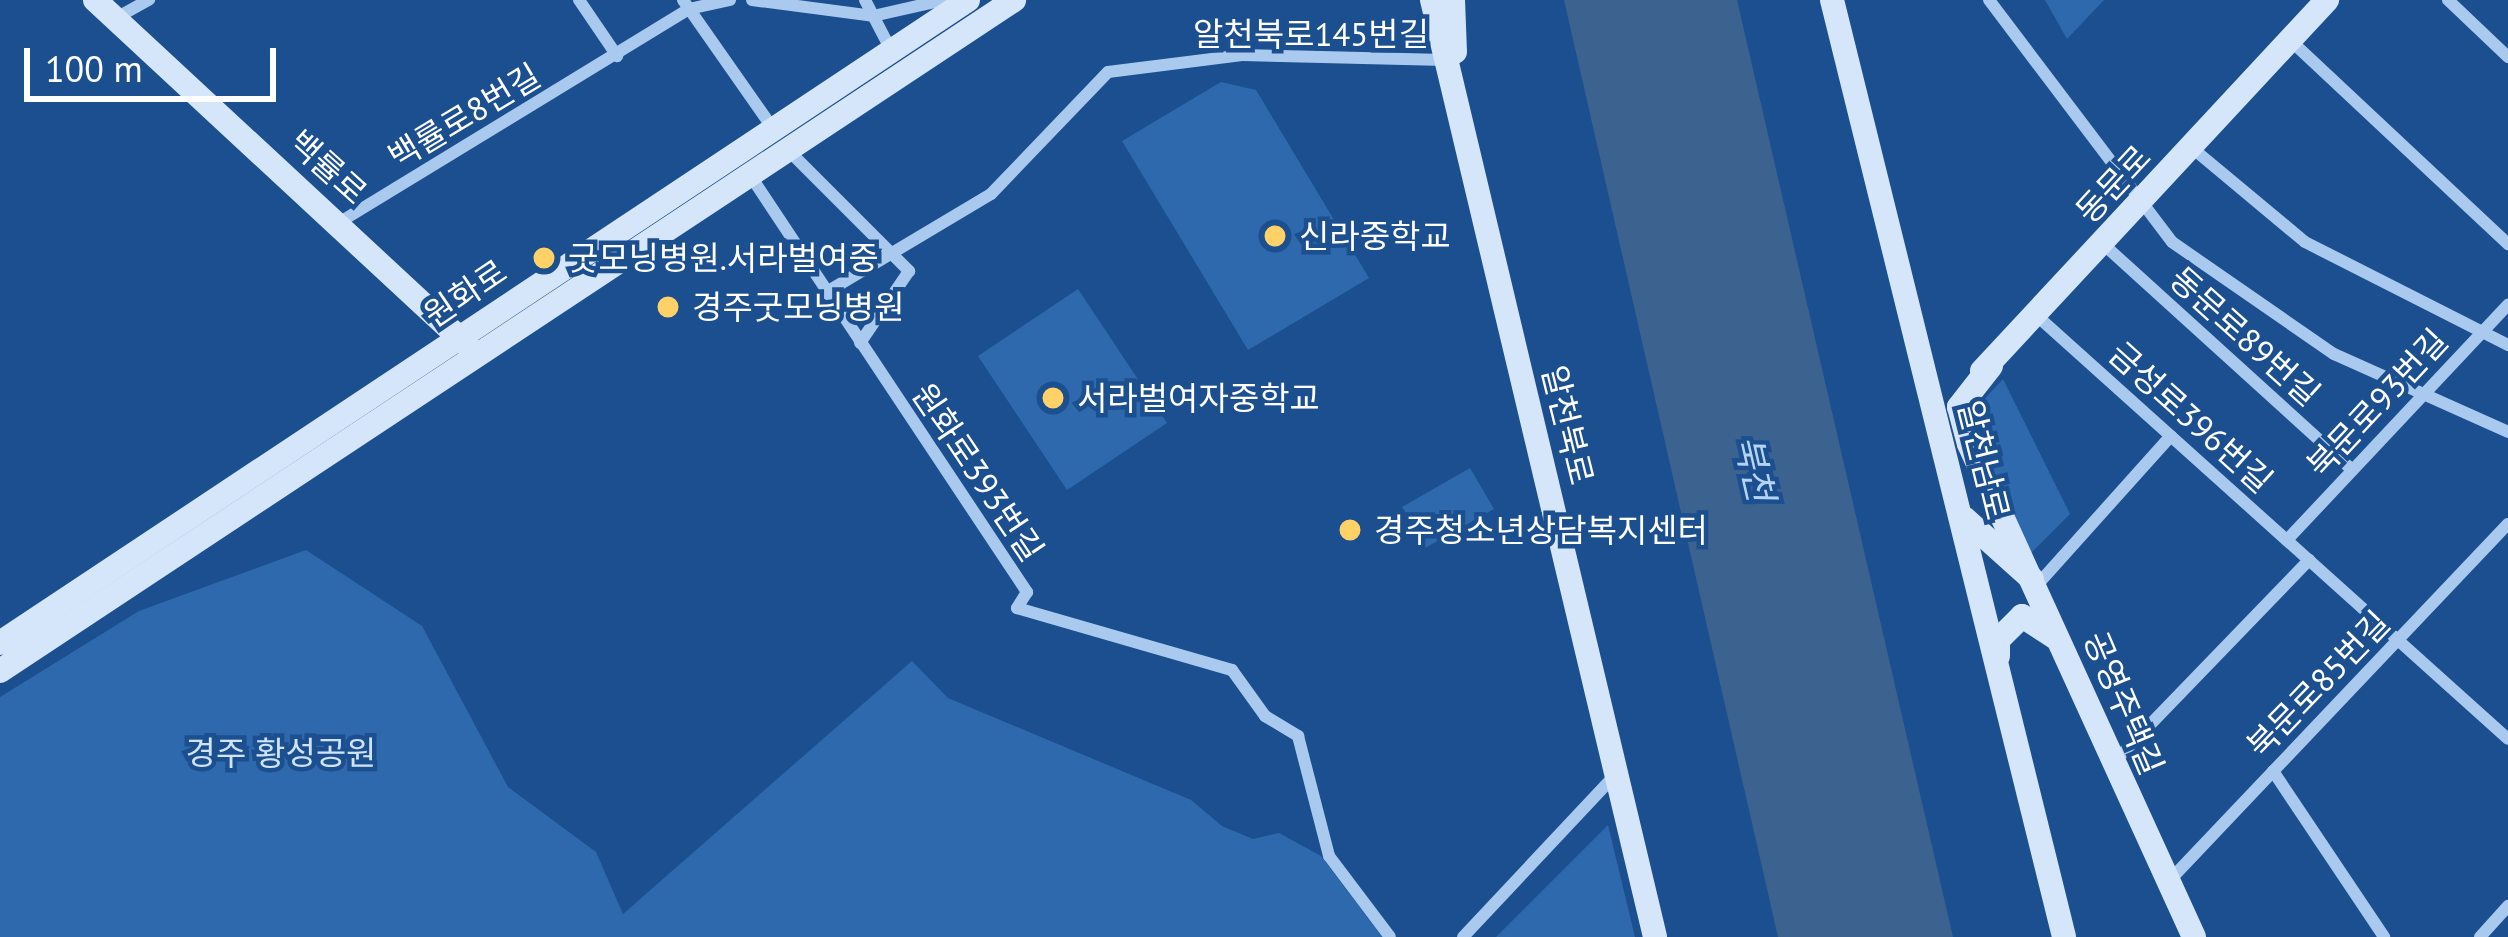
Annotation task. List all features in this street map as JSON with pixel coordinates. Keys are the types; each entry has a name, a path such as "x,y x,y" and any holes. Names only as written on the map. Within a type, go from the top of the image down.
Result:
{"street":[{"name":"백률로","path":"95,0 340,222 468,346"},
{"path":"116,19 148,0"},
{"path":"579,0 617,56"},
{"path":"730,0 686,4 787,149 902,255 909,272 860,343"},
{"path":"752,0 873,16 944,0"},
{"path":"865,0 891,50"},
{"name":"원화로","path":"0,670 468,346 772,127 968,0"},
{"name":"원화로","path":"0,643 468,346 750,175 1014,0"},
{"name":"알천북로","path":"1432,0 1654,937"},
{"path":"1453,0 1458,108"},
{"name":"알천남로","path":"1832,0 1964,518 2064,937"},
{"path":"1990,0 2137,206 2282,324 2508,432"},
{"name":"동문로","path":"1932,389 1991,366 2327,0"},
{"path":"2449,0 2508,57"},
{"name":"백률로8번길","path":"340,222 617,56 686,4"},
{"path":"2290,40 2508,244"},
{"name":"알천북로145번길","path":"825,293 902,255 991,194 1108,72 1242,55 1446,60"},
{"path":"2191,147 2305,242 2508,345"},
{"name":"원화로393번길","path":"750,175 1027,592 1017,608 1232,670 1265,716 1298,736 1329,856 1390,937"},
{"name":"동문로89번길","path":"2102,244 2351,469"},
{"name":"북문로93번길","path":"2287,540 2508,305"},
{"name":"금성로396번길","path":"2036,315 2508,739"},
{"path":"1991,366 1959,407 2038,584 2171,436"},
{"name":"공영주택길","path":"1964,518 2038,584 2112,764 2194,937"},
{"name":"북문로85번길","path":"2168,882 2508,524"},
{"path":"2112,764 2309,560"},
{"path":"1999,664 2004,629 2033,617 2075,673"},
{"path":"2272,771 2384,937"},
{"path":"1463,937 1616,773"},
{"path":"2480,937 2508,906"}],"green space":[{"path":"2045,0 2104,0 2067,39"},
{"path":"1221,82 1256,90 1369,278 1248,350 1122,141"},
{"path":"1078,289 1167,423 1067,490 978,356"},
{"path":"2003,379 2070,514 2030,554 1964,421"},
{"path":"1470,468 1494,509 1425,548 1402,507"},
{"name":"경주 황성공원","path":"306,550 422,626 508,787 596,852 623,914 912,661 948,698 1191,800 1222,826 1253,839 1279,833 1321,856 1382,937 0,937 0,697 139,611"},
{"path":"1608,825 1635,937 1496,937"}],"water":[{"name":"북천","path":"1564,0 1737,0 1953,937 1778,937"}],"place":[{"name":"신라중학교","path":"1275,236"},
{"name":"굿모닝병원.서라벌여중","path":"544,258"},
{"name":"경주굿모닝병원","path":"668,307"},
{"name":"서라벌여자중학교","path":"1053,398"},
{"name":"경주청소년상담복지센터","path":"1350,530"}]}
